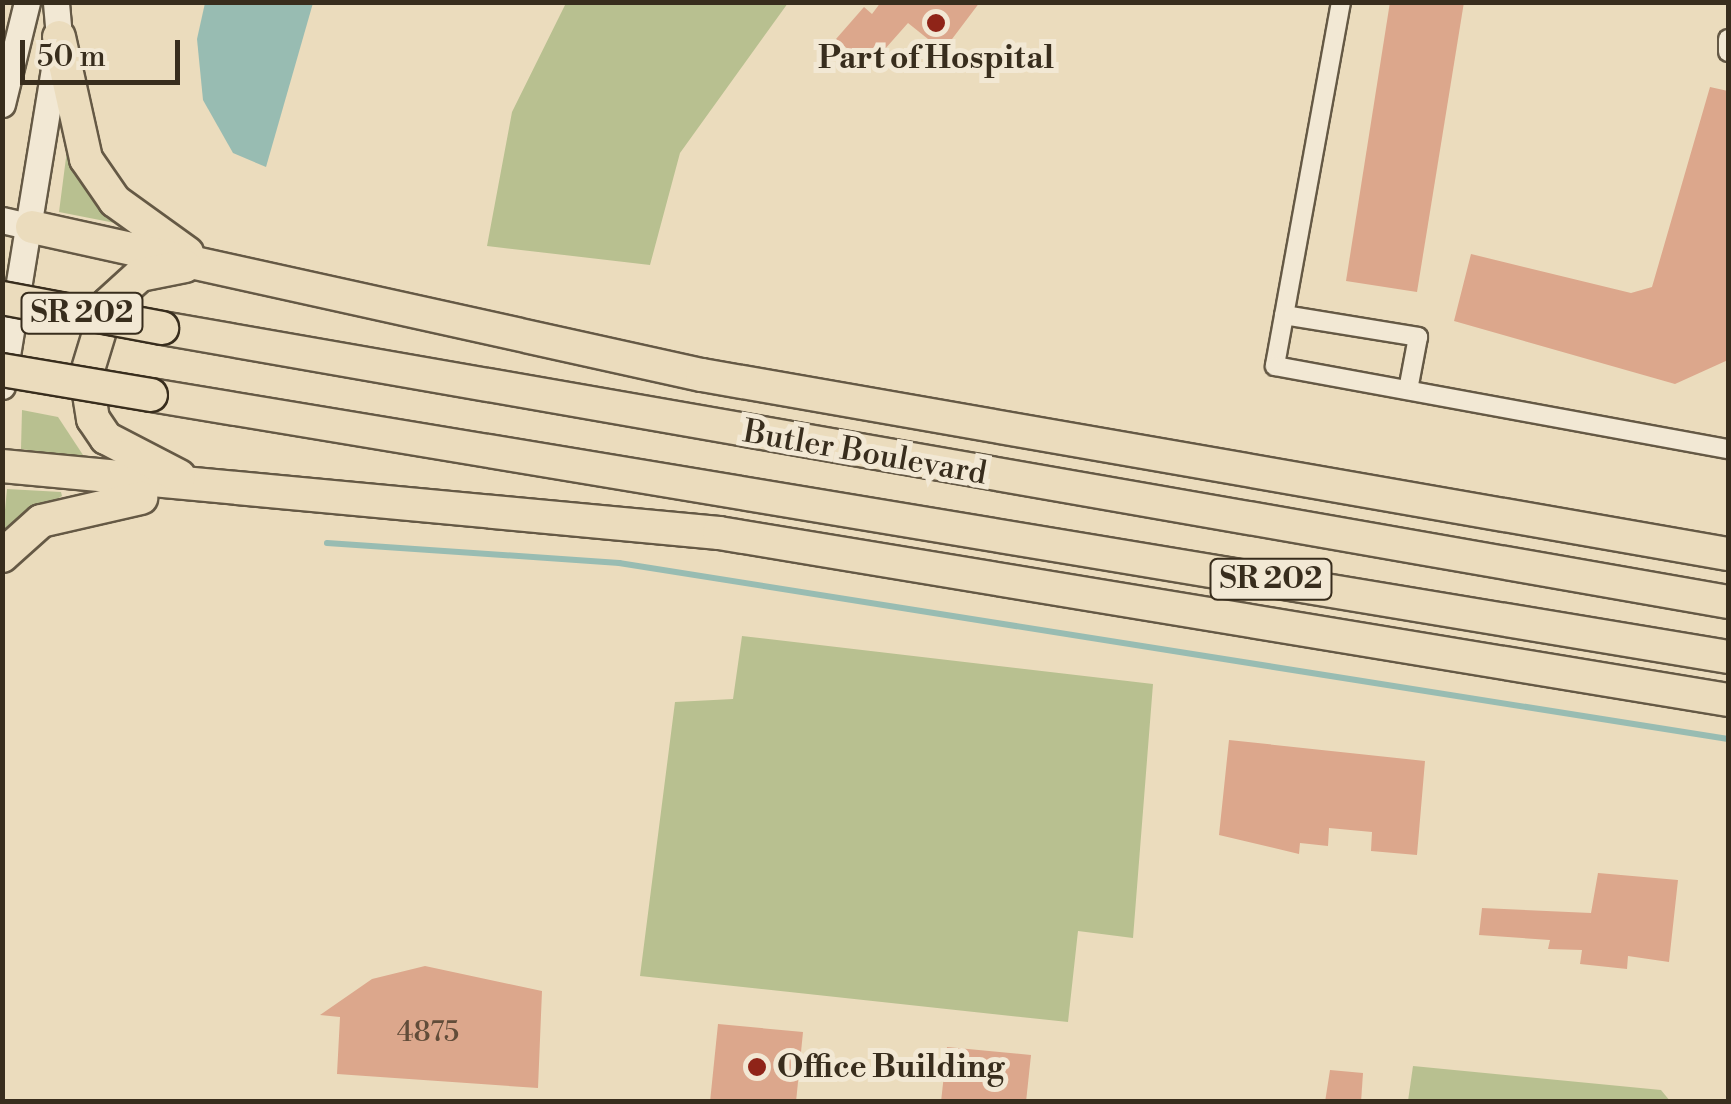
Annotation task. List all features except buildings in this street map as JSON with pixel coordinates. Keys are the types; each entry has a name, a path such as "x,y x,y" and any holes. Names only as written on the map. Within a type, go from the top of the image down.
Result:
{"highway":[{"path":"58,37 74,130 100,182 136,220 218,269"},
{"path":"17,223 702,374 1728,554"},
{"path":"216,489 138,462 106,438 92,420 86,376 108,304 123,287 156,268 218,269"},
{"name":"Butler Boulevard","path":"2,298 1728,602"},
{"name":"Butler Boulevard","path":"2,370 1728,656"},
{"path":"2,466 719,533 1728,700"},
{"path":"2,556 41,522 89,504 216,489"}],"main road":[{"path":"2,104 27,2"},
{"path":"2,386 17,223 58,37 56,2"}],"street":[{"path":"1341,2 1275,366 1728,449"},
{"path":"1728,39 1728,52"},
{"path":"1284,315 1418,337 1408,390"}],"green space":[{"path":"566,3 788,3 680,153 650,265 487,246 512,112"},
{"path":"67,150 95,197 115,223 59,212"},
{"path":"22,410 58,417 85,458 21,449"},
{"path":"7,489 61,492 62,496 3,531"},
{"path":"742,636 1153,684 1133,938 1078,931 1068,1022 640,976 675,702 733,699"},
{"path":"1413,1066 1661,1090 1670,1101 1408,1101"}],"water":[{"path":"205,3 313,3 266,167 233,153 203,100 197,39"}],"waterway":[{"path":"327,543 619,563 1728,739"}],"place":[{"name":"Part of Hospital","path":"936,23"},
{"name":"Office Building","path":"757,1067"}]}
